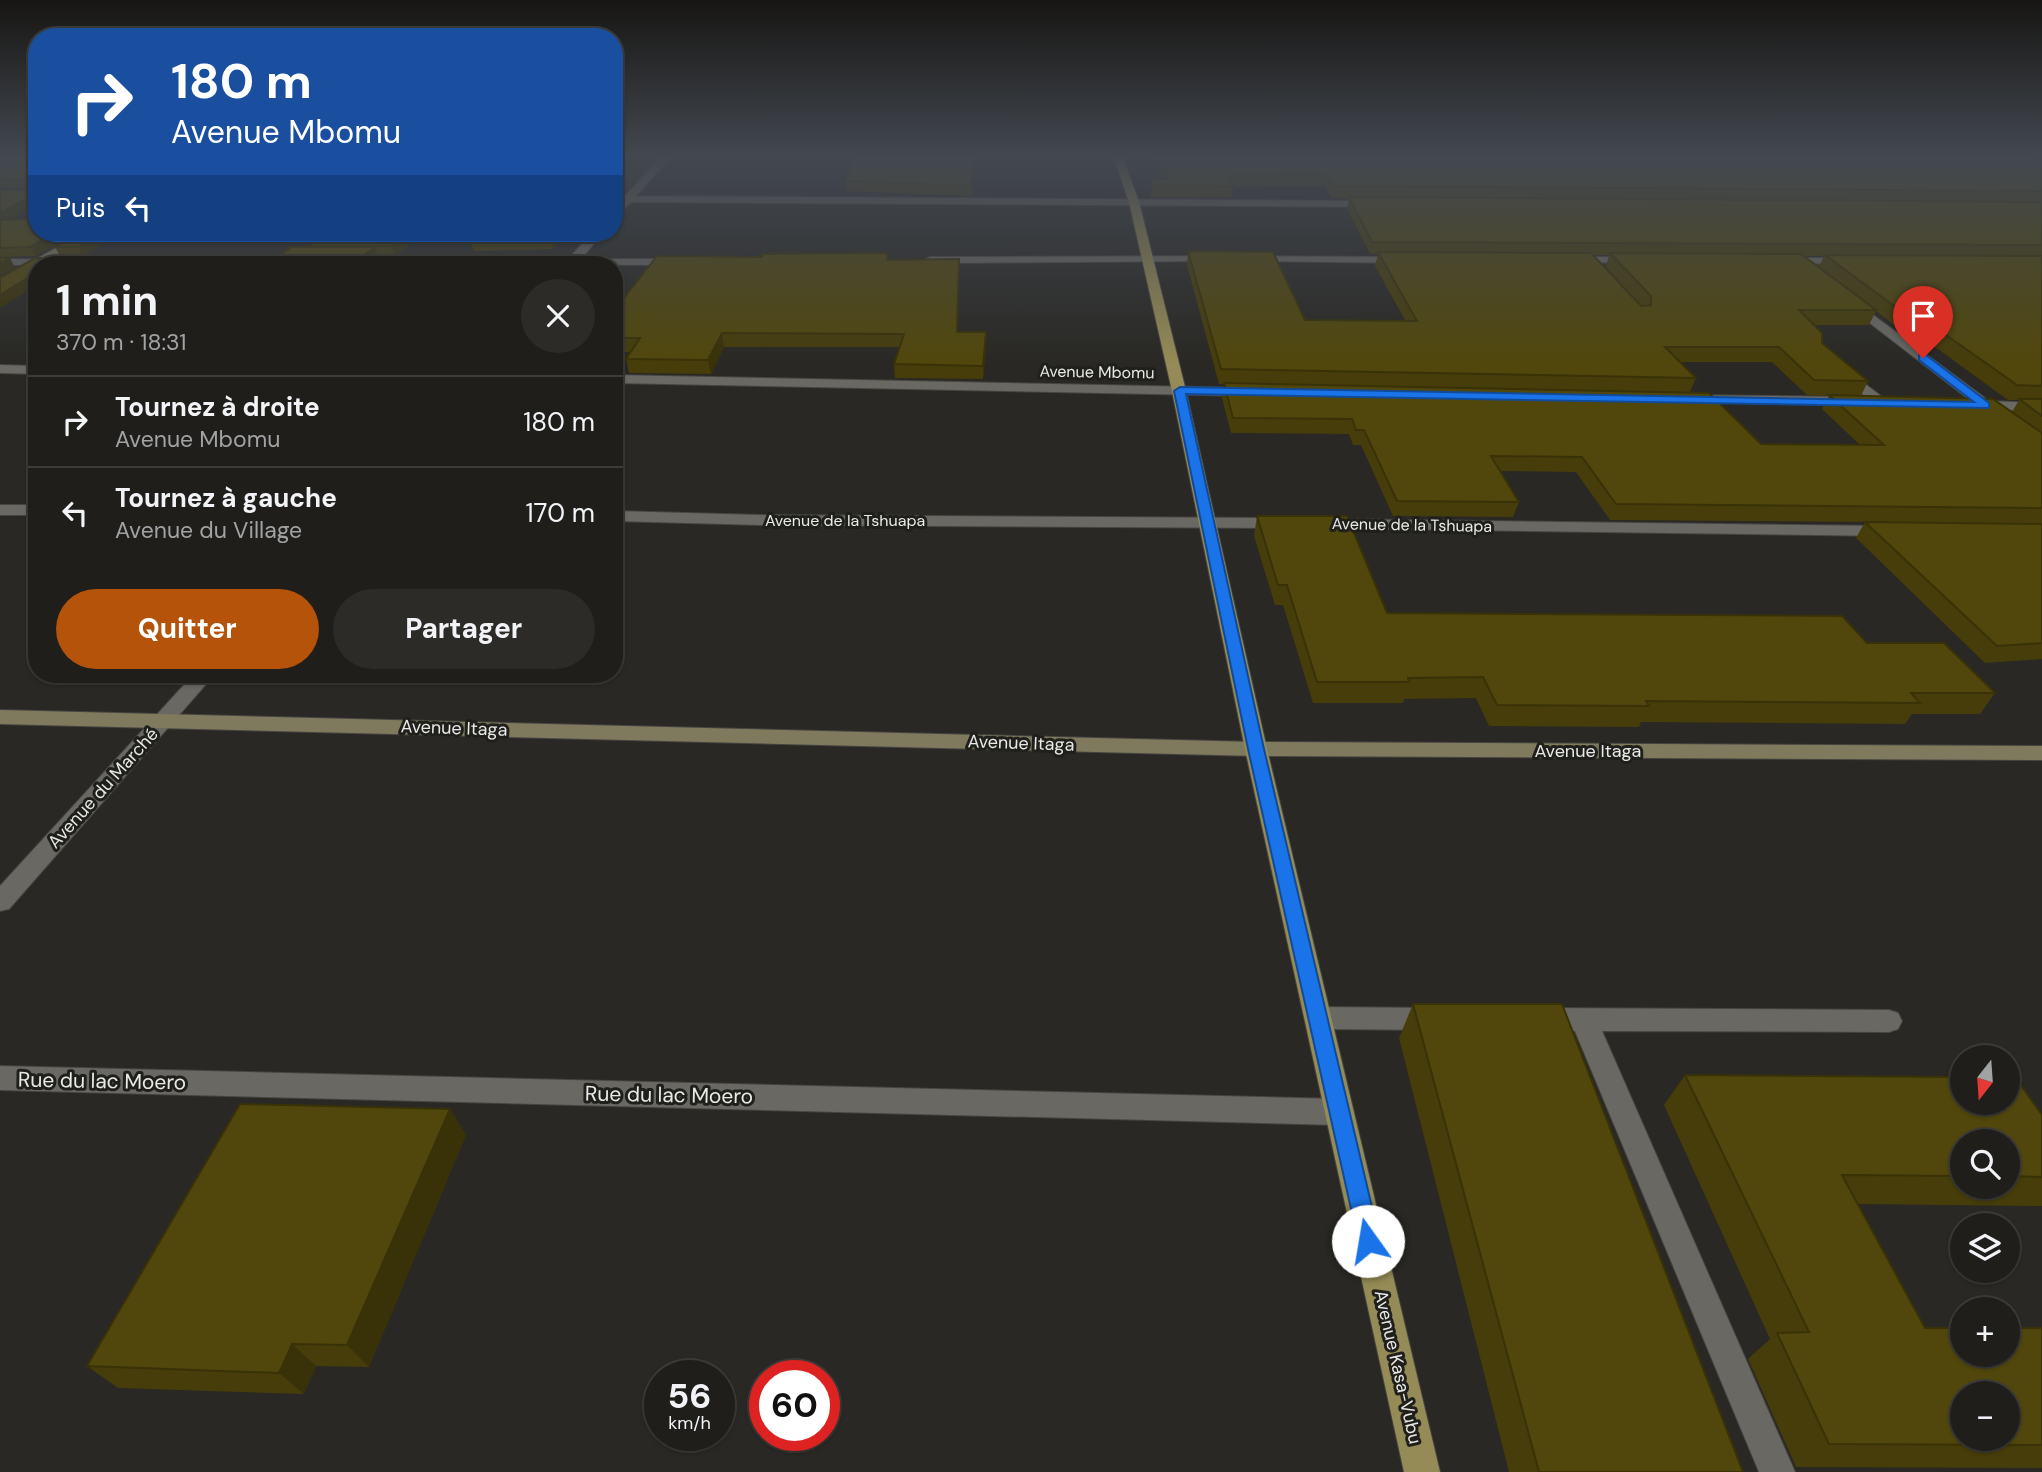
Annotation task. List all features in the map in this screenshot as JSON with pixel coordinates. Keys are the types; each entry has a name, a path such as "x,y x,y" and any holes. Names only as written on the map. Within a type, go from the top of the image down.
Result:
{"main road":[{"name":"Avenue Kasa-Vubu","path":"1139,227 1180,391 1256,749 1422,1472"}],"street":[{"path":"50,256 74,242"},
{"path":"577,256 590,242"},
{"path":"914,260 1423,260"},
{"path":"1562,260 1594,265 1645,260"},
{"path":"1770,261 1866,261"},
{"path":"1798,261 1820,278"},
{"path":"0,262 28,262"},
{"path":"623,263 694,262"},
{"path":"0,284 28,269"},
{"path":"1842,295 2004,420"},
{"path":"1674,398 1887,402 1831,361"},
{"path":"0,369 28,370"},
{"name":"Avenue Mbomu","path":"623,379 826,381 1050,390 1262,392"},
{"path":"1959,405 2042,407"},
{"path":"0,510 28,510"},
{"name":"Avenue de la Tshuapa","path":"623,516 761,520 1207,522 1903,531"},
{"name":"Avenue du Marché","path":"0,902 197,683"},
{"name":"Avenue Itaga","path":"0,718 1256,749 2042,753"},
{"path":"1319,1018 1458,1019"},
{"path":"1514,1019 1889,1021"},
{"path":"1584,1020 1777,1472"},
{"name":"Rue du lac Moero","path":"0,1078 1338,1112"}],"building":[{"path":"0,227 28,227 28,242 40,242 30,247 0,248"},
{"path":"1364,227 2042,227 2042,245 1372,242"},
{"path":"64,242 87,242 78,247 55,247"},
{"path":"316,242 396,242 391,246 310,246"},
{"path":"292,247 375,247 363,256 279,256"},
{"path":"1188,251 1273,252 1305,320 1417,321 1378,252 1591,253 1641,306 1651,305 1651,296 1610,253 1801,254 1876,310 1799,310 1822,333 1822,343 1868,381 1814,380 1779,347 1665,347 1696,378 1221,369"},
{"path":"888,253 887,260 959,259 957,332 986,332 983,366 894,364 904,334 722,333 708,360 626,359 640,338 623,338 623,299 657,256 762,257 763,254"},
{"path":"1825,255 2042,256 2042,386 2017,385 1912,311 1901,311"},
{"path":"28,262 28,278 0,295 0,278"},
{"path":"1224,383 1709,393 1761,444 1884,445 1829,395 1993,399 2042,433 2042,508 1616,504 1582,457 1491,456 1519,502 1397,501 1364,430 1356,430 1352,419 1233,418"},
{"path":"2019,399 2042,399 2042,416"},
{"path":"1257,516 1347,516 1387,613 1842,616 1867,643 1944,643 1995,693 1911,693 1920,703 1646,701 1649,706 1497,705 1483,677 1408,678 1409,682 1317,682 1287,585 1278,585"},
{"path":"1865,522 2042,524 2042,643 1997,646"},
{"path":"1413,1004 1562,1004 1743,1472 1539,1472"},
{"path":"1685,1075 1950,1077 1950,1115 2020,1115 2020,1084 2042,1115 2042,1177 2020,1176 2020,1129 1950,1129 1950,1176 1842,1175 1925,1328 1950,1328 1950,1367 2020,1367 2020,1328 2042,1328 2042,1445 2020,1445 2020,1381 1950,1381 1950,1445 1829,1444 1777,1333 1809,1332"},
{"path":"240,1104 450,1109 347,1345 292,1344 279,1373 87,1366"}],"route":[{"path":"1368,1241 1256,749 1180,391 1985,406 1923,358"}]}
